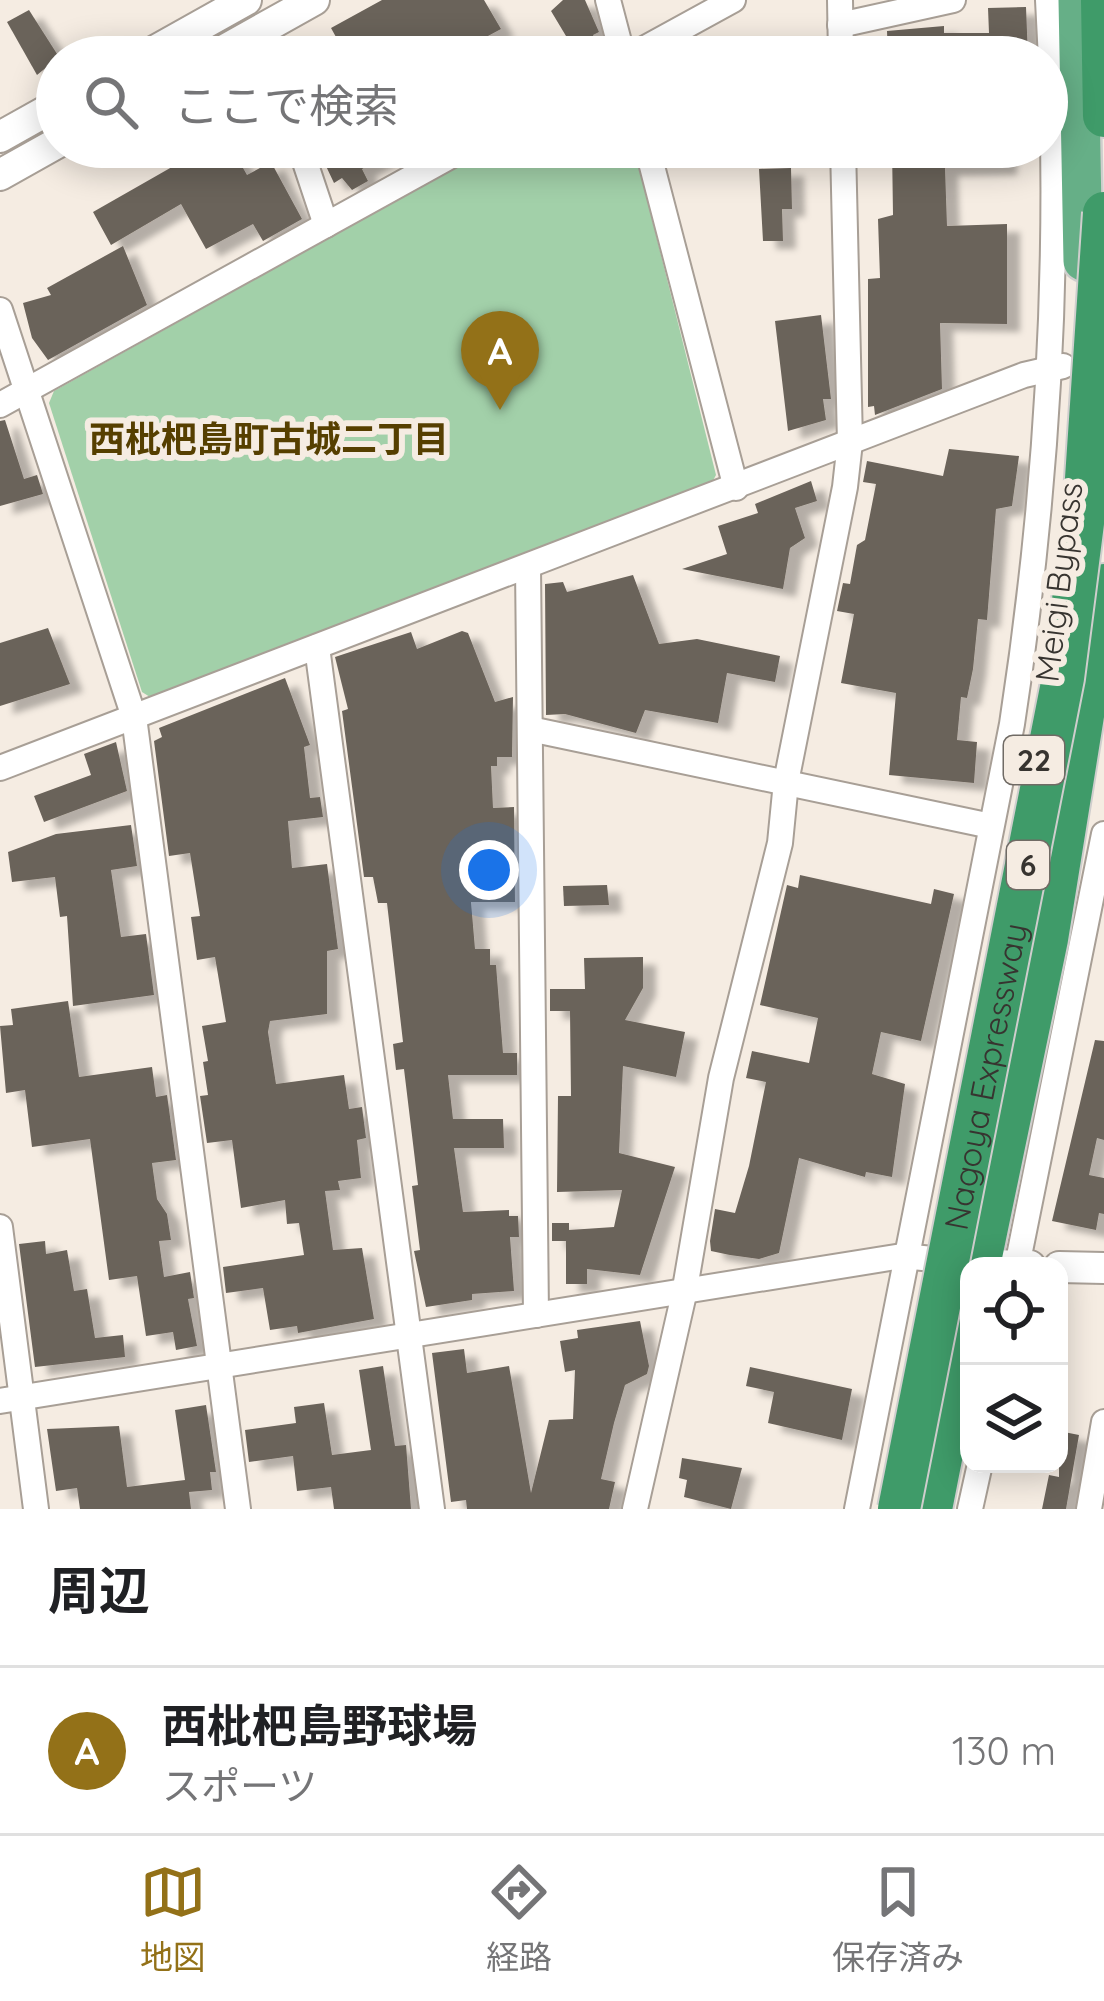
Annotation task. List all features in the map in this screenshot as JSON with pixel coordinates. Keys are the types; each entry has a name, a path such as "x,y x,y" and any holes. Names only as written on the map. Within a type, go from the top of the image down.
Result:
{"highway":[{"name":"Meigi Bypass","path":"885,1509 920,1258 1022,834 1059,604 1082,369 1085,172 1078,0"},
{"path":"1102,0 1104,116"},
{"name":"Nagoya Expressway","path":"899,1509 1064,678 1083,524 1104,213"},
{"name":"Nagoya Expressway","path":"987,1257 1047,940 1104,585"},
{"name":"22","path":"987,1257 1104,718"},
{"path":"935,1509 960,1365"},
{"path":"935,1509 960,1422"}],"street":[{"path":"182,36 246,0"},
{"path":"274,36 314,0"},
{"path":"608,0 619,36"},
{"path":"665,36 733,0"},
{"path":"840,12 953,0"},
{"path":"1048,0 1049,36"},
{"path":"0,137 36,117"},
{"path":"0,175 36,155"},
{"path":"307,168 326,225"},
{"path":"0,405 429,168"},
{"path":"652,168 736,488"},
{"path":"635,1509 684,1294 721,1078 780,843 850,442 843,168"},
{"path":"857,1509 920,1258 1030,608 1056,368 1053,168"},
{"path":"0,310 134,717 238,1509"},
{"path":"0,768 850,442 1056,368"},
{"path":"529,567 536,1315"},
{"path":"317,647 432,1509"},
{"path":"530,729 991,826"},
{"path":"1019,1257 1103,844"},
{"path":"1023,1103 1034,1185"},
{"path":"0,1226 11,1399 36,1509"},
{"path":"11,1399 920,1258"},
{"path":"1068,1267 1104,1268"},
{"path":"1089,1509 1104,1422"},
{"path":"970,1509 978,1473"}],"green space":[{"path":"454,168 639,168 716,475 710,486 150,697 142,692 49,403 54,391"}],"building":[{"path":"382,0 484,0 501,29 488,36 335,36 331,28"},
{"path":"563,0 585,0 599,32 566,36 551,11"},
{"path":"1026,7 1027,36 887,36 887,31 944,26 944,33 989,33 988,8"},
{"path":"29,10 46,36 36,36 36,73 7,22"},
{"path":"170,168 243,168 247,175 274,168 302,219 263,241 253,224 206,249 181,204 111,245 93,212"},
{"path":"327,168 364,168 368,181 352,190 342,178 334,183"},
{"path":"791,168 792,209 782,209 783,241 763,241 759,169"},
{"path":"892,168 945,168 947,226 1007,224 1007,324 940,323 942,389 875,415 874,406 868,407 868,279 880,278 878,219 893,215"},
{"path":"123,246 147,305 48,360 32,338 23,303 51,295 47,288"},
{"path":"821,315 831,399 823,399 826,420 788,431 775,321"},
{"path":"5,420 24,479 37,475 43,494 0,506 0,421"},
{"path":"949,449 1019,456 1012,506 996,509 987,620 978,619 967,698 961,697 957,740 977,742 974,783 889,775 896,693 841,683 854,614 837,611 843,583 850,584 857,545 865,540 876,484 863,482 867,461 943,476"},
{"path":"811,481 817,501 795,508 805,538 790,548 783,589 682,569 727,554 718,526 758,513 755,504"},
{"path":"633,575 659,644 697,639 780,656 775,682 727,673 718,723 645,710 636,733 565,714 546,715 545,584 563,582 567,592"},
{"path":"48,628 70,684 0,706 0,643"},
{"path":"462,631 468,633 495,702 513,697 512,757 497,757 497,766 491,766 493,808 514,807 515,902 471,902 475,949 490,949 490,965 496,965 503,1053 517,1053 517,1075 448,1075 453,1119 503,1119 504,1148 454,1148 463,1212 509,1210 509,1216 518,1216 519,1237 510,1237 514,1291 472,1294 472,1300 426,1307 414,1251 420,1250 412,1186 418,1185 404,1069 396,1070 393,1044 403,1042 387,903 378,903 373,877 364,877 342,711 348,709 335,657 411,632 417,649"},
{"path":"285,678 310,745 304,747 310,798 320,797 323,817 288,821 292,868 327,864 338,949 327,951 327,1014 270,1021 268,1032 276,1084 344,1075 349,1109 362,1107 366,1138 357,1140 361,1178 338,1181 340,1190 325,1191 333,1250 362,1248 374,1319 298,1333 297,1326 270,1330 263,1288 226,1293 223,1267 304,1255 299,1223 287,1224 285,1200 241,1208 232,1140 207,1143 200,1096 208,1095 202,1026 226,1022 215,957 197,960 191,917 200,916 190,853 169,856 154,741 162,737 159,728"},
{"path":"116,742 127,791 44,822 34,796 91,775 84,754"},
{"path":"131,825 137,866 111,870 121,937 146,934 154,995 73,1006 67,916 60,917 55,877 12,882 8,852 56,834"},
{"path":"800,875 931,904 934,889 954,894 921,1041 881,1032 872,1074 905,1084 892,1177 866,1172 865,1177 799,1158 779,1253 759,1259 730,1255 711,1251 710,1241 715,1209 735,1213 749,1166 766,1082 746,1078 752,1051 809,1063 818,1018 760,1005 787,885 798,888"},
{"path":"607,885 609,905 564,906 563,886"},
{"path":"643,957 643,988 625,1020 685,1032 676,1077 623,1066 619,1153 675,1167 640,1275 587,1269 587,1284 566,1284 566,1241 552,1241 552,1223 569,1223 569,1230 614,1227 622,1190 557,1192 558,1096 571,1096 570,1011 550,1011 550,989 585,989 584,958"},
{"path":"68,1001 79,1077 152,1067 156,1097 167,1095 176,1160 152,1163 157,1199 167,1214 171,1240 159,1241 164,1277 190,1272 194,1298 188,1299 197,1346 176,1350 173,1332 146,1336 137,1276 109,1280 90,1139 32,1147 25,1090 6,1093 0,1026 13,1025 11,1009"},
{"path":"1095,1040 1104,1041 1104,1140 1097,1138 1089,1175 1104,1178 1104,1214 1099,1213 1096,1230 1052,1221"},
{"path":"45,1241 46,1254 67,1250 74,1291 87,1289 95,1338 123,1335 125,1357 35,1367 19,1244"},
{"path":"640,1321 649,1366 647,1374 625,1385 614,1423 601,1479 615,1482 609,1509 467,1509 466,1500 451,1502 432,1353 464,1349 467,1373 509,1366 531,1493 549,1420 573,1419 575,1370 565,1372 560,1341 578,1338 577,1330"},
{"path":"383,1366 395,1446 406,1445 411,1509 334,1509 331,1487 297,1491 293,1456 249,1462 245,1430 296,1423 294,1407 324,1403 332,1455 371,1450 359,1370"},
{"path":"750,1367 852,1389 842,1440 768,1423 774,1392 746,1386"},
{"path":"206,1405 216,1472 210,1472 212,1490 189,1492 191,1509 80,1509 77,1488 56,1491 47,1429 119,1426 127,1487 185,1480 175,1410"},
{"path":"1068,1433 1079,1435 1066,1509 1042,1509 1049,1475 1059,1477 1059,1473 1068,1473"},
{"path":"682,1458 742,1468 731,1509 684,1497 687,1480 679,1478"}],"place":[{"name":"西枇杷島野球場","path":"500,410"}],"district":[{"name":"西枇杷島町古城二丁目","path":"269,438"}]}
